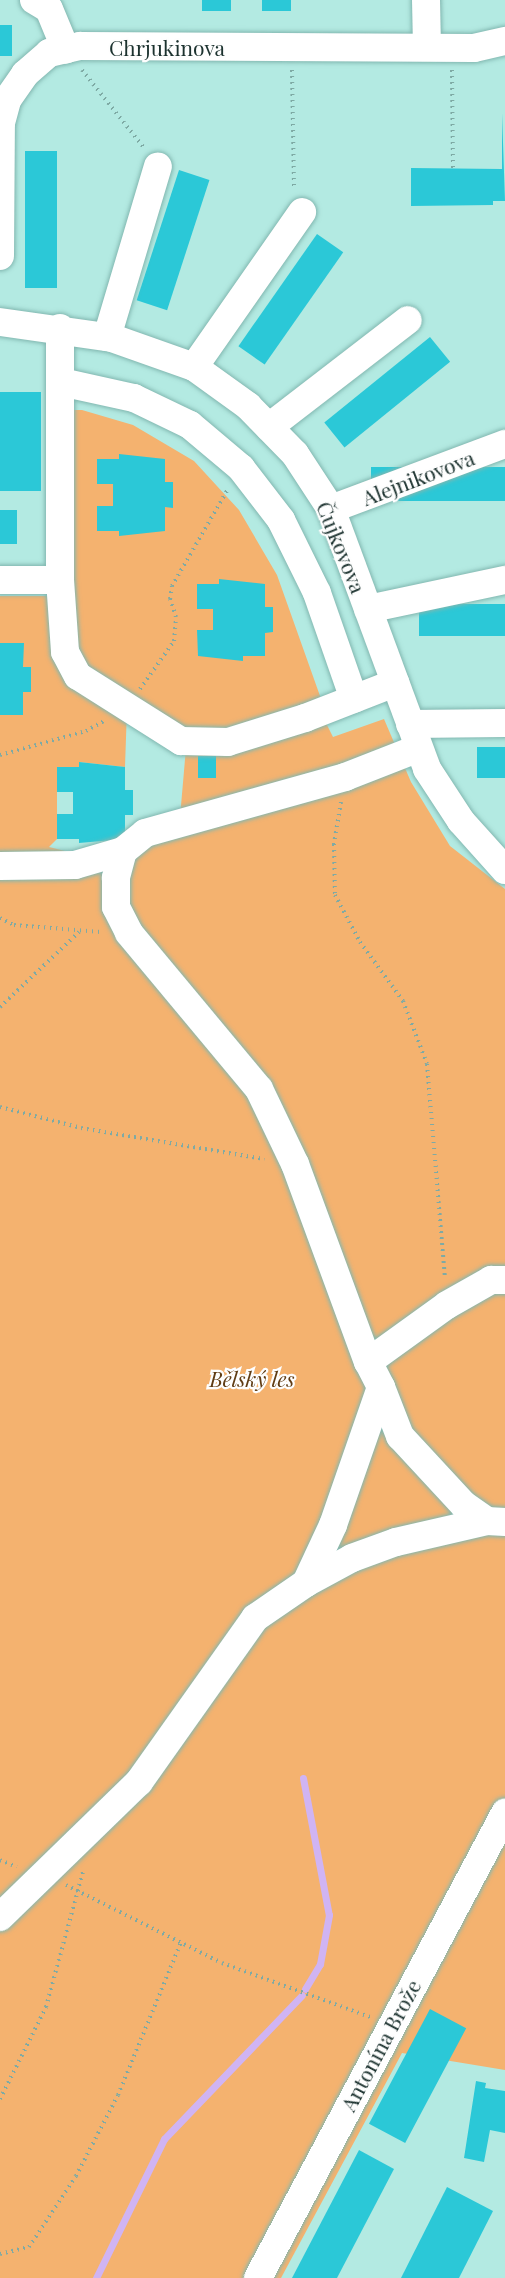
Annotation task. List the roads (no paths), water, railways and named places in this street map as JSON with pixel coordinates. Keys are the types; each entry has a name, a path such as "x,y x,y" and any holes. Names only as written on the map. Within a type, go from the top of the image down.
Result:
{"street":[{"path":"34,0 49,9 66,50"},
{"path":"426,0 440,47"},
{"name":"Chrjukinova","path":"0,256 2,123 7,100 25,74 49,53 66,50 292,47 474,48 505,41"},
{"path":"107,337 158,166"},
{"path":"194,367 298,217"},
{"path":"269,427 408,320"},
{"name":"Čujkovova","path":"0,322 60,328 107,337 194,367 248,406 295,454 331,509 428,769 461,821 505,870"},
{"path":"60,328 60,580 65,652 78,676 181,741 228,742 394,683"},
{"path":"61,382 134,398 190,425 241,468 281,520 317,593 354,699"},
{"name":"Alejnikovova","path":"331,509 505,444"},
{"path":"0,580 60,580"},
{"path":"368,609 505,580"},
{"path":"0,866 75,865 123,851 145,833 345,777 414,736 505,723"},
{"path":"123,851 116,878 116,907 129,933 259,1089 295,1164 374,1374 400,1436 464,1505 496,1521"},
{"path":"306,1583 333,1525 374,1374 447,1305 491,1280 505,1280"},
{"path":"0,1917 139,1782 255,1618 306,1583 352,1558 396,1542 496,1521"},
{"name":"Antonína Brože","path":"258,2278 390,2024 470,1904 505,1813"}],"waterway":[{"path":"303,1778 329,1915 320,1964 305,1989"},
{"path":"96,2278 164,2139 302,1995"}],"park label":[{"name":"Bělský les","path":"252,1378"}]}
